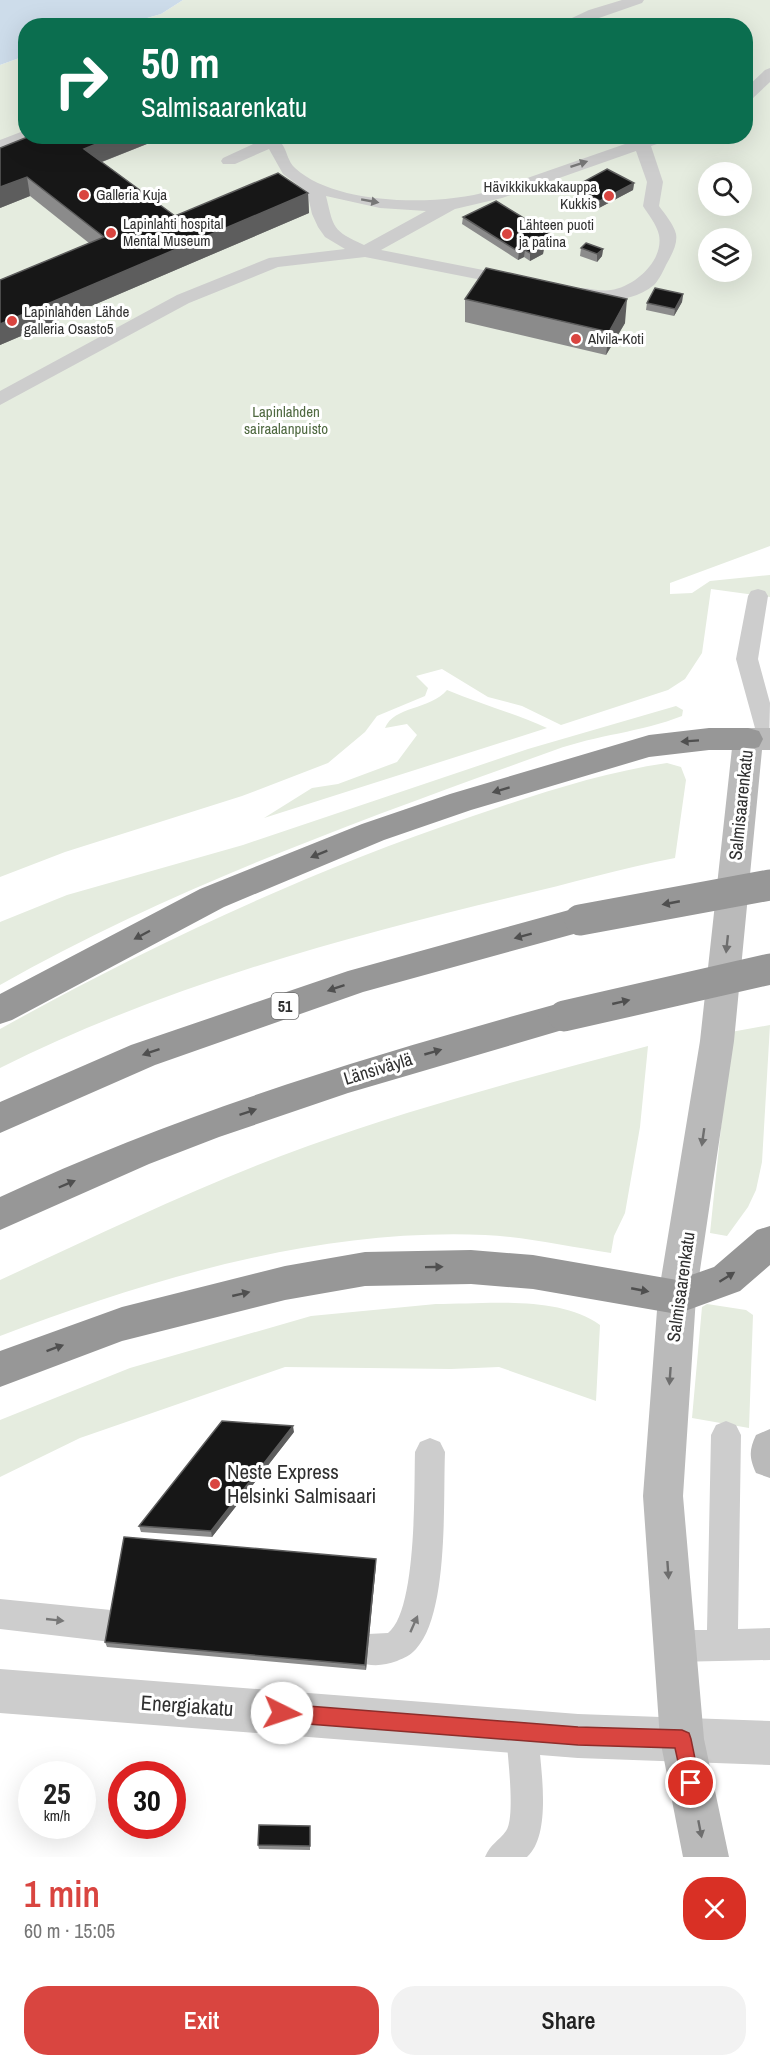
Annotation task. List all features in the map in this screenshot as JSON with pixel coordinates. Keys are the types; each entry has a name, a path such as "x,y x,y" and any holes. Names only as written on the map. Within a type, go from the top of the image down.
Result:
{"highway":[{"path":"0,1010 212,898 373,832 461,802 649,746 709,739 762,740"},
{"name":"51","path":"0,1118 143,1055 360,980 580,920 770,885"},
{"name":"Länsiväylä","path":"0,1214 183,1134 385,1066 564,1016 770,969"},
{"path":"0,1369 122,1324 285,1283 365,1269 471,1267 533,1272 677,1297 726,1279 770,1242"}],"main road":[{"name":"Salmisaarenkatu","path":"706,1857 682,1739 663,1496 677,1297 762,740"},
{"path":"770,1448 770,1459"}],"street":[{"name":"Energiakatu","path":"0,1691 578,1736 770,1743"}],"lane":[{"path":"582,18 637,0"},
{"path":"753,89 770,73"},
{"path":"0,146 18,138"},
{"path":"229,161 264,144"},
{"path":"278,144 286,168 313,188 373,202 408,206 450,205 503,193 569,167 642,144 655,182 651,206 664,225 668,238 657,270 641,287 621,295 599,296 568,291"},
{"path":"0,399 183,299 275,262 314,240 320,218 318,199 313,188"},
{"path":"275,262 365,252 450,205"},
{"path":"320,218 335,236 365,252 534,285"},
{"path":"758,596 747,659 762,740"},
{"path":"722,1644 726,1435"},
{"path":"368,1650 393,1649 407,1637 416,1624 422,1597 430,1452"},
{"path":"0,1614 111,1626"},
{"path":"674,1647 770,1644"},
{"path":"502,1857 522,1839 526,1806 522,1732"}],"green space":[{"name":"Lapinlahden sairaalanpuisto","path":"183,0 770,0 770,546 670,583 670,594 692,593 710,581 770,575 770,597 711,589 702,653 685,679 668,690 561,725 522,706 488,697 442,669 416,676 428,688 425,696 377,716 365,732 328,763 242,796 65,852 0,877 0,65 18,59 18,144 753,144 753,18 147,18 161,14"},
{"path":"447,690 547,728 264,818 312,788 338,784 397,762 417,735 407,724 385,728 396,716 431,701"},
{"path":"676,706 683,710 682,716 555,750 413,801 272,856 134,916 0,985 0,922 67,895 243,845 528,749"},
{"path":"667,763 681,767 686,780 675,858 384,929 253,967 124,1013 0,1068 0,1029 114,968 230,912 409,838 470,817 592,779"},
{"path":"770,1025 762,1162 756,1190 748,1207 727,1236 710,1233 731,1032"},
{"path":"648,1046 640,1127 625,1213 614,1236 611,1253 533,1240 485,1235 423,1235 361,1240 238,1261 177,1277 117,1295 0,1336 0,1280 153,1210 230,1176 350,1131 477,1092"},
{"path":"436,1304 543,1305 583,1315 600,1325 596,1401 499,1367 451,1369 285,1367 80,1438 0,1477 0,1420 130,1368 311,1316"},
{"path":"707,1304 746,1310 753,1315 749,1428 692,1418 702,1307"}],"water":[{"path":"0,0 183,0 161,14 147,18 18,18 18,59 0,65"}],"building":[{"path":"18,141 18,144 96,144 84,149 175,216 278,173 308,193 0,324 0,280 104,237 27,177 0,187 0,148"},
{"path":"607,169 634,183 600,201 574,187"},
{"name":"Lähteen puoti ja patina","path":"496,201 553,236 538,243 544,247 530,253 525,250 519,252 463,217"},
{"path":"586,243 603,249 597,254 581,248"},
{"path":"486,268 627,299 609,332 465,299"},
{"path":"655,288 683,294 675,309 647,303"},
{"path":"222,1421 293,1426 211,1531 139,1526"},
{"path":"124,1537 376,1559 365,1665 105,1642"},
{"path":"259,1825 310,1826 310,1846 258,1845"}],"place":[{"name":"Galleria Kuja","path":"84,195"},
{"name":"Hävikkikukkakauppa Kukkis","path":"609,196"},
{"name":"Lapinlahti hospital Mental Museum","path":"111,233"},
{"name":"Lähteen puoti ja patina","path":"507,234"},
{"name":"Lapinlahden Lähde galleria Osasto5","path":"12,321"},
{"name":"Alvila-Koti","path":"576,339"},
{"name":"Neste Express Helsinki Salmisaari","path":"215,1484"}],"route":[{"path":"282,1713 578,1736 682,1739 691,1783"}]}
